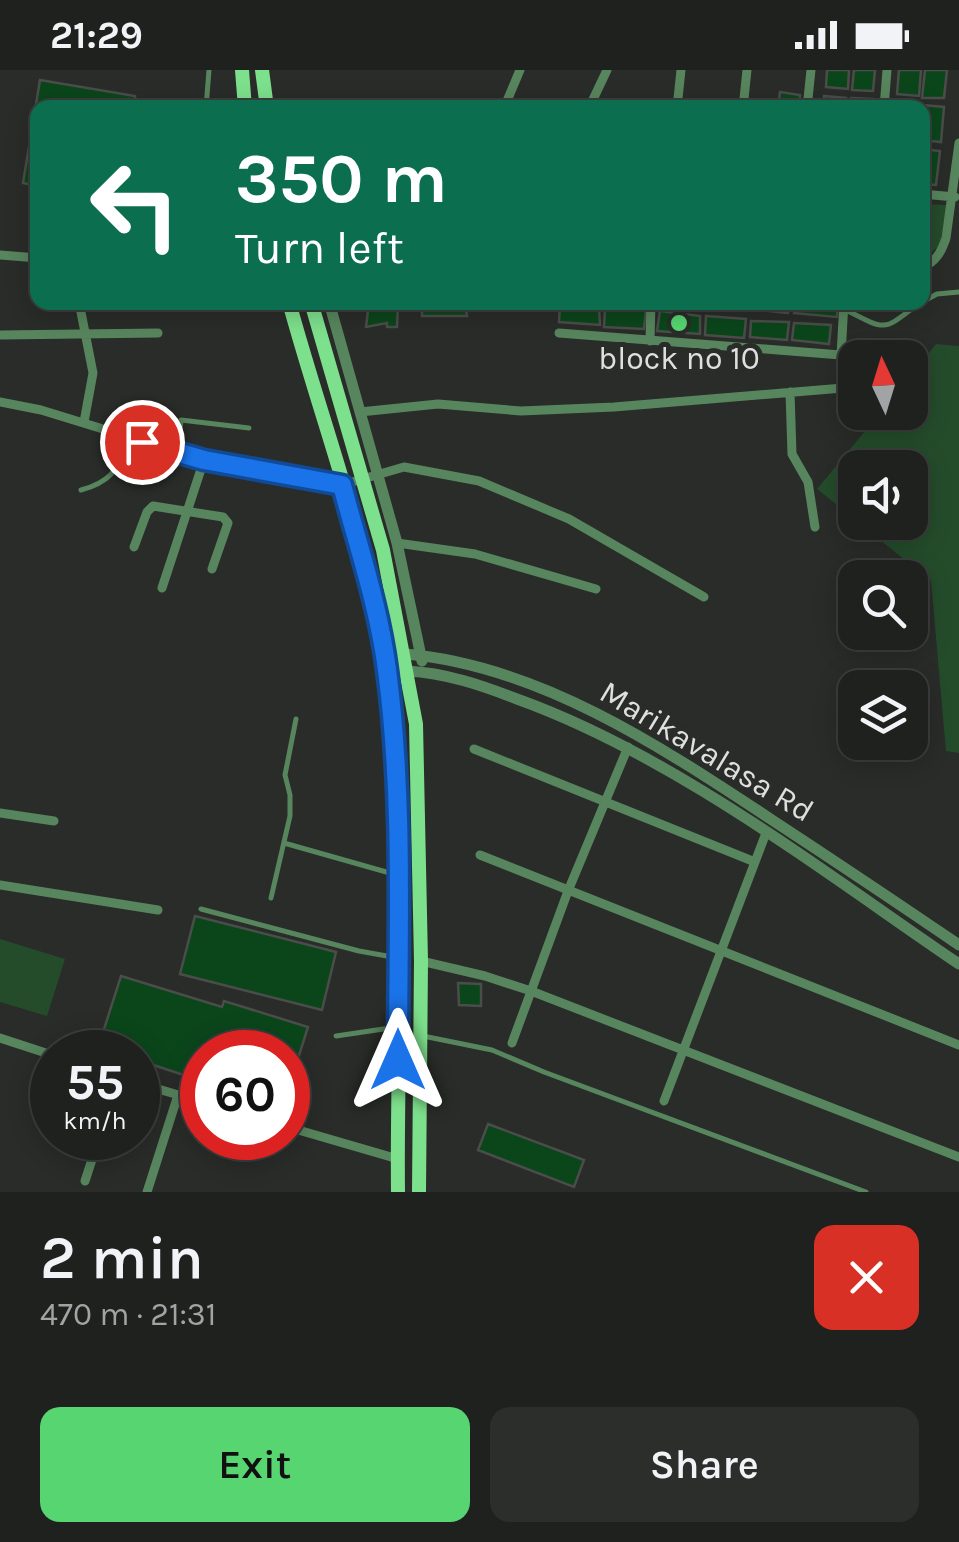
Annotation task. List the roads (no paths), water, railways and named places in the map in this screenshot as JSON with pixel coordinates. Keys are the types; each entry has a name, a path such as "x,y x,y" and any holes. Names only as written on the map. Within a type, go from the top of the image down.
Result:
{"main road":[{"path":"242,70 244,100"},
{"path":"262,70 266,100"},
{"path":"290,310 372,596 386,666 393,724 399,876 398,1192"},
{"path":"314,310 370,478 384,550 412,654 407,671 416,724 421,961 419,1192"}],"street":[{"path":"507,100 520,70"},
{"path":"594,100 607,70"},
{"path":"678,100 681,70"},
{"path":"744,100 747,70"},
{"path":"808,100 810,70"},
{"path":"885,100 887,70"},
{"path":"930,264 941,252 956,197 959,142"},
{"path":"930,195 956,197"},
{"path":"0,255 30,257"},
{"path":"80,310 94,373 84,422"},
{"path":"331,310 360,412 370,478 396,542 412,654 424,672"},
{"path":"650,340 651,310"},
{"path":"558,334 841,356 844,310"},
{"path":"0,335 158,333"},
{"path":"360,412 438,404 521,411 614,408 838,388"},
{"path":"790,392 790,446 808,482 815,527"},
{"path":"0,402 84,422 204,460 342,485 404,467 480,481 570,519 704,596"},
{"path":"162,588 204,460"},
{"path":"134,547 149,508 158,506 226,519 212,569"},
{"path":"396,542 475,554 596,589"},
{"name":"Marikavalasa Rd","path":"412,654 466,664 516,680 634,731 959,945"},
{"name":"Marikavalasa Rd","path":"407,671 478,684 628,747 959,964"},
{"path":"512,1043 568,891 628,747"},
{"path":"474,749 756,862"},
{"path":"0,813 54,821"},
{"path":"664,1101 766,834"},
{"path":"480,855 959,1045"},
{"path":"0,885 158,910"},
{"path":"421,961 531,990 959,1157"},
{"path":"0,1038 30,1048"},
{"path":"147,1192 178,1095 160,1089"},
{"path":"310,1133 398,1159"},
{"path":"85,1181 92,1160"}],"lane":[{"path":"207,100 209,70"},
{"path":"930,298 959,292"},
{"path":"851,310 878,326 894,325 912,310"},
{"path":"178,453 181,420 248,428"},
{"path":"81,490 112,476 132,439"},
{"path":"271,898 291,804 285,775 296,719"},
{"path":"284,843 399,876"},
{"path":"201,909 398,958"},
{"path":"336,1036 398,1027"},
{"path":"420,1036 492,1050 866,1192"}],"place":[{"name":"block no 10","path":"679,323"}]}
